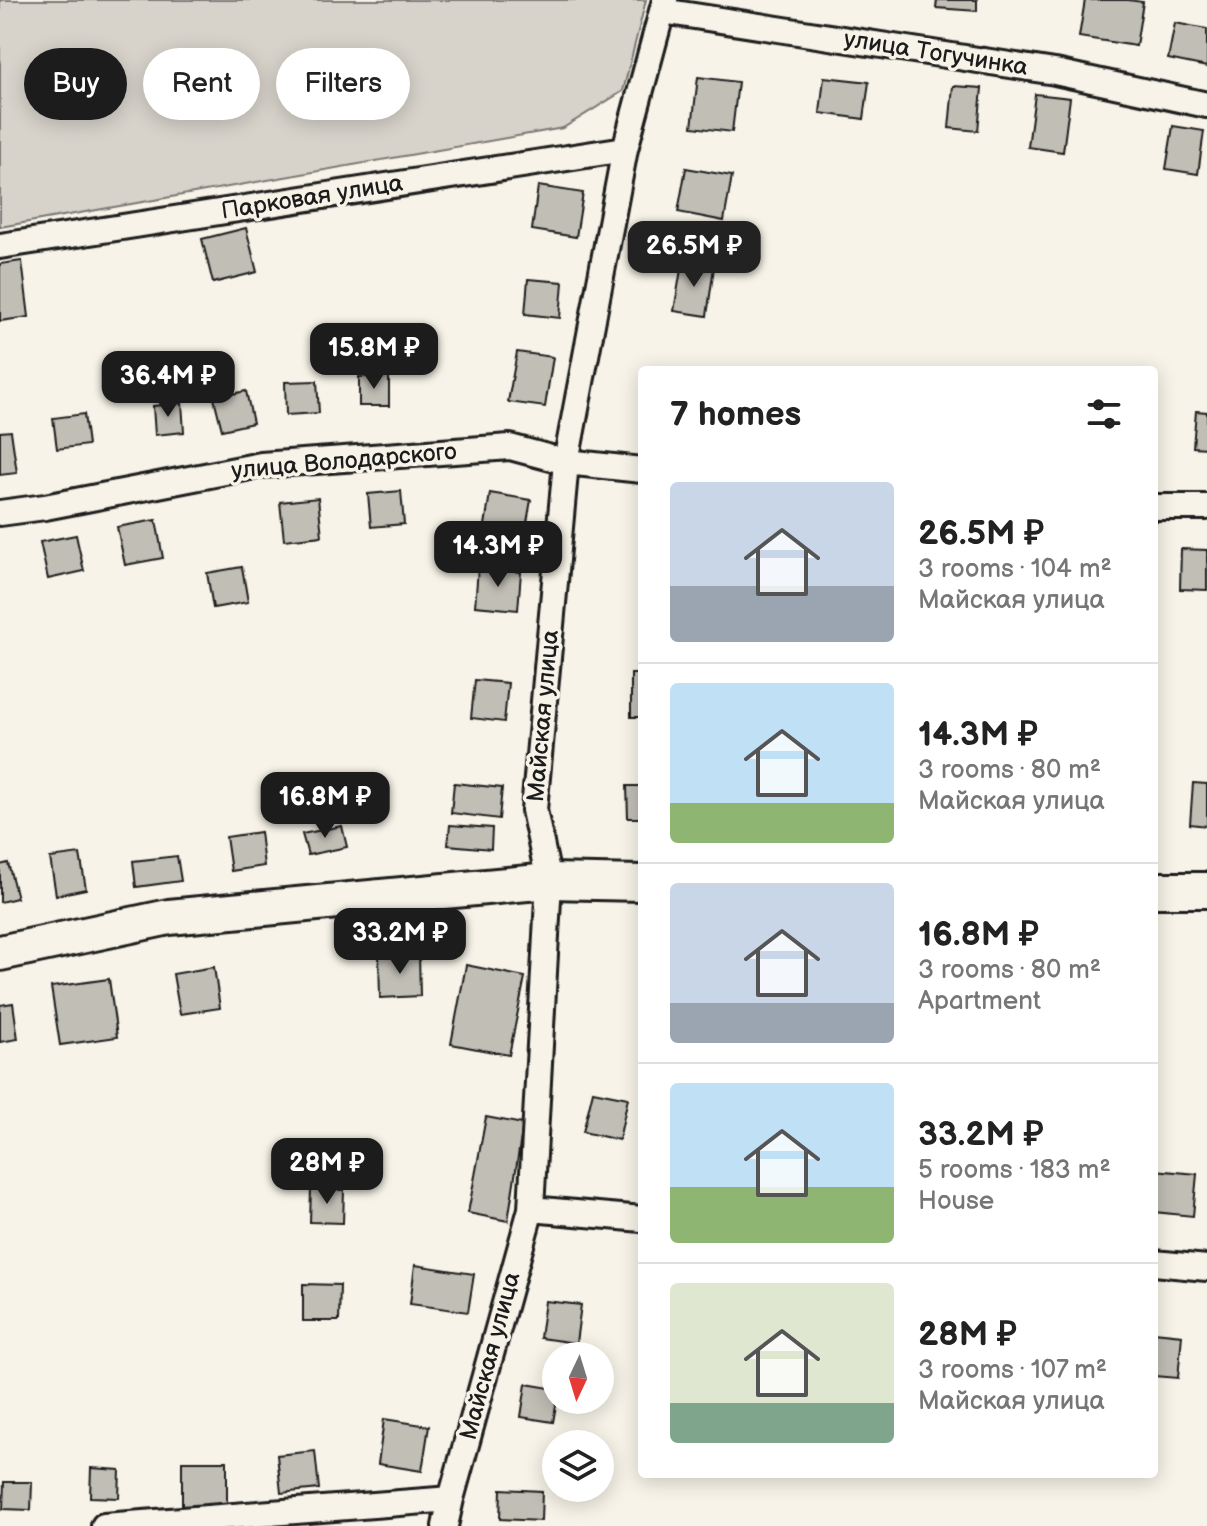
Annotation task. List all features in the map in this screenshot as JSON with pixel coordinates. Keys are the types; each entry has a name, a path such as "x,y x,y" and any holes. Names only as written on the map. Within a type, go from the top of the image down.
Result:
{"main road":[{"path":"0,953 169,917 549,881 638,883"},
{"path":"1158,890 1207,890"}],"street":[{"name":"улица Тогучинка","path":"664,5 1055,72 1207,105"},
{"name":"Майская улица","path":"445,1526 531,1209 549,881 534,810 566,462 625,149 664,5"},
{"name":"Парковая улица","path":"0,246 625,149"},
{"name":"улица Володарского","path":"0,513 261,465 510,447 566,462 638,470"},
{"path":"1158,507 1207,507"},
{"path":"531,1209 638,1219"},
{"path":"1158,1263 1207,1268"},
{"path":"104,1526 451,1499"}],"shaded area":[{"path":"0,0 646,0 623,91 563,128 0,227"}],"building":[{"path":"937,0 977,0 977,11 936,8"},
{"path":"1085,0 1143,2 1136,46 1079,37"},
{"path":"1175,23 1207,29 1207,67 1168,59"},
{"path":"698,77 738,82 732,132 692,127"},
{"path":"824,77 869,82 864,119 820,113"},
{"path":"953,86 982,88 978,131 949,128"},
{"path":"1035,94 1070,98 1063,152 1028,147"},
{"path":"1173,126 1204,131 1198,174 1166,169"},
{"path":"686,168 732,176 724,221 678,212"},
{"path":"538,186 583,193 576,237 532,230"},
{"path":"246,228 257,272 213,283 202,239"},
{"path":"22,261 29,317 0,321 0,264"},
{"path":"682,263 714,267 707,316 674,311"},
{"path":"528,279 563,282 560,318 525,314"},
{"path":"517,352 553,357 545,407 508,402"},
{"path":"389,376 389,406 359,406 359,377"},
{"path":"317,381 319,413 286,415 285,382"},
{"path":"246,391 253,423 222,430 214,398"},
{"path":"182,403 184,432 155,435 153,406"},
{"path":"1196,411 1207,412 1207,448 1193,447"},
{"path":"84,414 88,445 57,449 53,418"},
{"path":"11,431 17,473 0,475 0,432"},
{"path":"401,491 404,524 371,527 368,494"},
{"path":"490,493 531,500 524,539 484,532"},
{"path":"318,498 322,536 284,540 280,502"},
{"path":"156,520 163,558 125,565 117,527"},
{"path":"76,535 84,571 48,579 40,542"},
{"path":"1181,549 1207,550 1207,590 1180,589"},
{"path":"242,567 248,602 213,608 207,573"},
{"path":"478,568 521,572 518,610 475,606"},
{"path":"631,674 638,674 638,717 631,717"},
{"path":"475,680 508,683 504,722 471,718"},
{"path":"454,783 502,788 499,819 451,813"},
{"path":"1193,783 1207,784 1207,826 1190,824"},
{"path":"627,786 638,786 638,818 628,818"},
{"path":"450,825 492,828 491,849 448,845"},
{"path":"342,826 347,847 308,855 302,834"},
{"path":"260,832 264,866 231,871 226,837"},
{"path":"80,854 86,889 56,895 50,858"},
{"path":"177,856 181,881 136,887 133,861"},
{"path":"8,863 17,898 0,902 0,865"},
{"path":"419,953 420,996 380,998 379,955"},
{"path":"466,965 525,977 509,1055 451,1044"},
{"path":"214,967 220,1008 180,1014 173,974"},
{"path":"109,979 117,1037 60,1045 51,987"},
{"path":"13,1003 18,1039 0,1042 0,1005"},
{"path":"593,1091 628,1098 619,1140 583,1132"},
{"path":"486,1117 523,1124 508,1221 468,1213"},
{"path":"1158,1170 1197,1174 1193,1216 1158,1212"},
{"path":"311,1189 344,1190 343,1223 310,1222"},
{"path":"415,1265 474,1274 468,1312 410,1304"},
{"path":"303,1284 340,1285 339,1321 303,1321"},
{"path":"545,1301 581,1305 576,1342 540,1338"},
{"path":"1158,1332 1182,1335 1178,1378 1158,1376"},
{"path":"526,1384 542,1387 542,1414 554,1414 553,1422 521,1417"},
{"path":"384,1419 429,1426 422,1471 378,1464"},
{"path":"315,1451 319,1489 281,1493 277,1455"},
{"path":"182,1461 227,1461 227,1506 182,1506"},
{"path":"91,1468 120,1470 119,1498 90,1497"},
{"path":"4,1482 32,1482 31,1510 3,1509"},
{"path":"501,1489 542,1491 541,1521 500,1519"}]}
